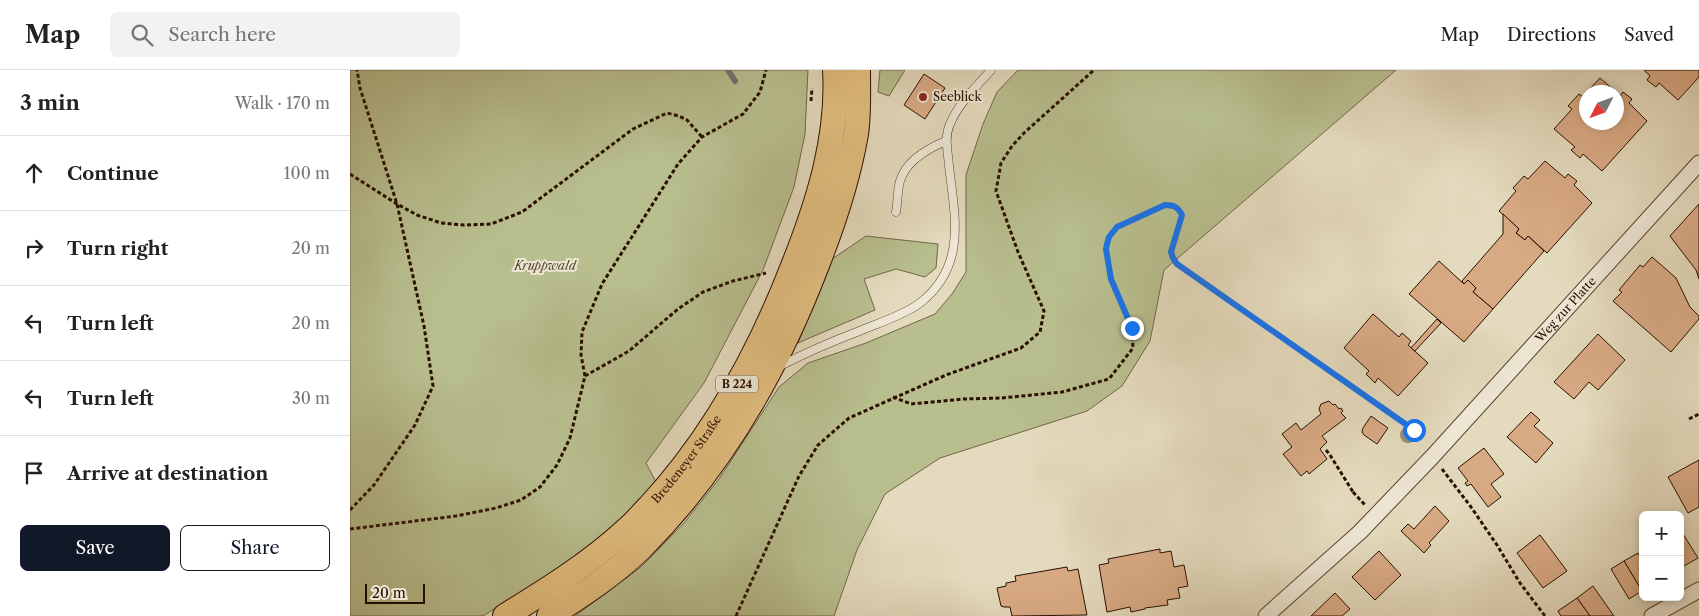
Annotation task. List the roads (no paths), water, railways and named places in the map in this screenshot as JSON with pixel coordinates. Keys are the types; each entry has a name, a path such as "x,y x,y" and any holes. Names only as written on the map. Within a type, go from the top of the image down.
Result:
{"main road":[{"name":"Bredeneyer Straße","path":"505,616 572,574 626,531 671,483 716,420 750,360 779,300 810,224 824,176 833,128 835,70"},
{"name":"Bredeneyer Straße","path":"549,616 585,594 639,550 689,496 734,433 770,371 804,300 846,183 856,132 858,70"}],"street":[{"name":"Weg zur Platte","path":"1266,616 1360,532 1432,457 1699,163"},
{"path":"1652,616 1699,590"}],"lane":[{"path":"770,371 806,352 884,321 919,304 940,284 951,258 956,228 946,141 950,125 970,93 991,70"},
{"path":"896,212 900,180 913,160 932,147 946,141"}],"waterway":[{"path":"728,70 735,81"}],"place":[{"name":"Seeblick","path":"923,97"}],"park label":[{"name":"Kruppwald","path":"545,266"}]}
